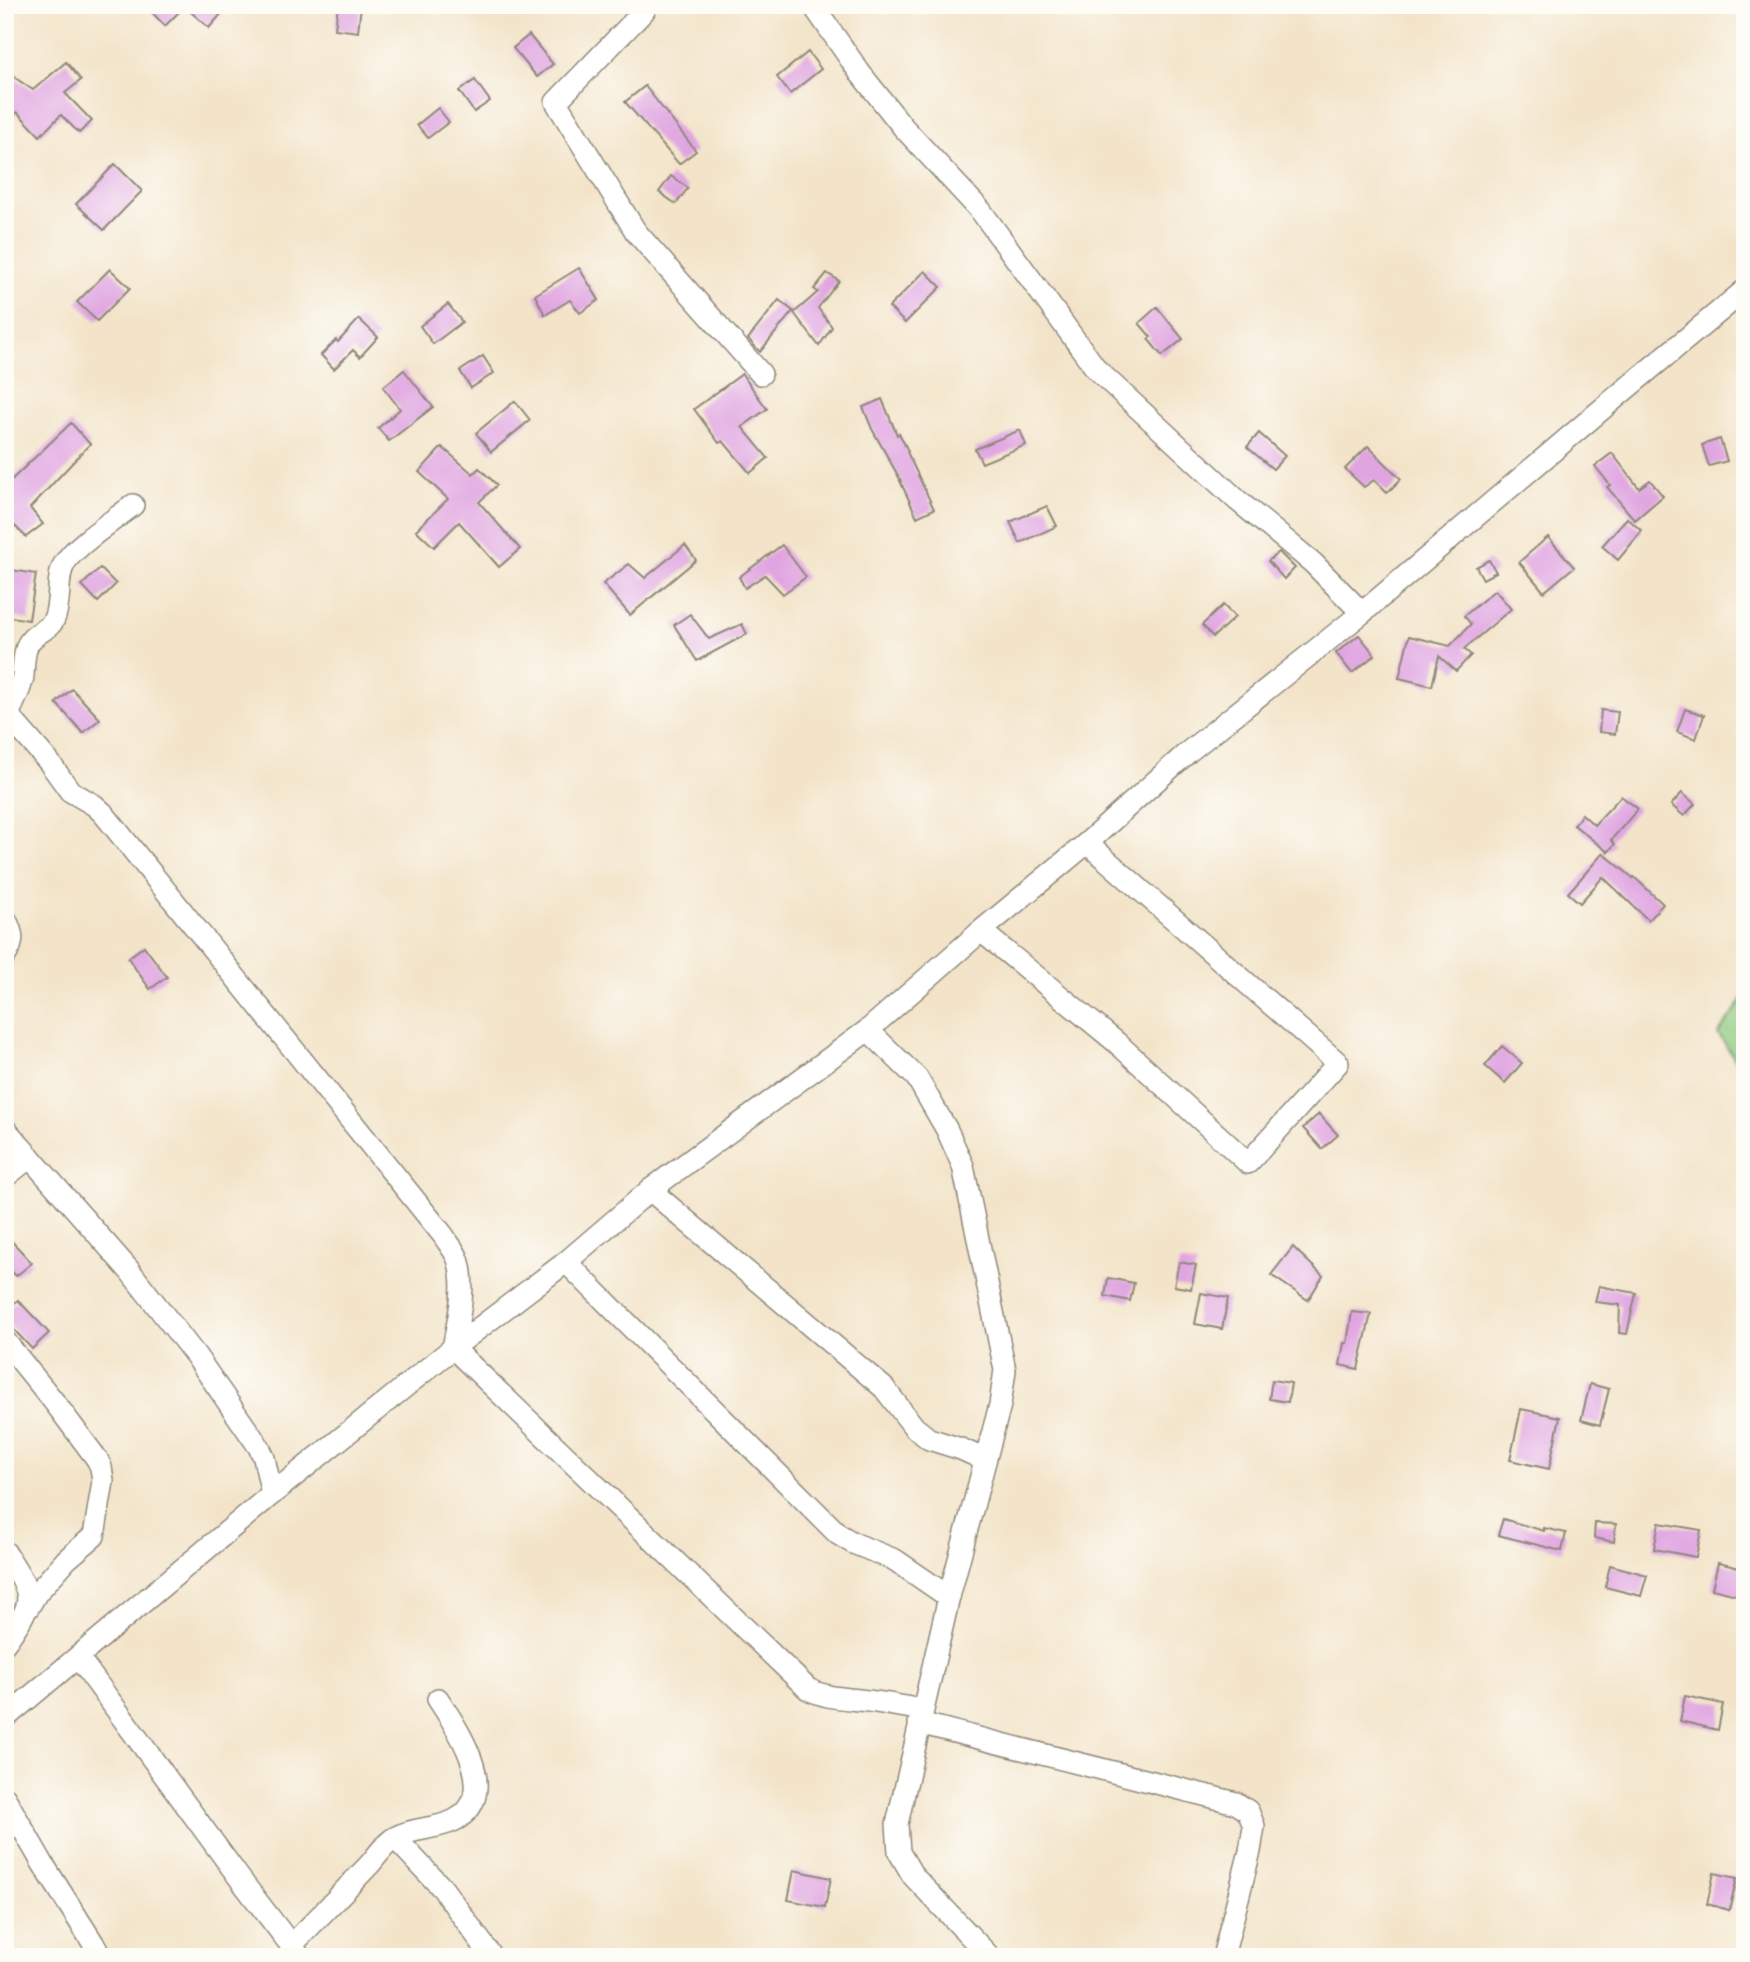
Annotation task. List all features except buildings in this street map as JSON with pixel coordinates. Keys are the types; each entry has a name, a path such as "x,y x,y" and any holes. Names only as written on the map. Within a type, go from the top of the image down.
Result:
{"street":[{"path":"640,5 644,10 556,102 636,232 761,374"},
{"path":"813,5 860,73 903,127 981,211 1097,370 1237,500 1313,563 1362,613"},
{"path":"5,1718 272,1494 453,1348 566,1262 650,1191 868,1030 1087,843 1187,753 1362,613 1745,290"},
{"path":"133,505 65,562 55,618 29,641 23,676 7,718 49,762 70,790 103,813 443,1235 458,1259 461,1286 461,1306 453,1348"},
{"path":"981,931 1116,1042 1248,1163 1338,1063 1087,843"},
{"path":"5,918 13,937 5,956"},
{"path":"868,1030 917,1078 947,1130 962,1166 1004,1370 1000,1405 949,1597 897,1824 899,1852 913,1876 990,1957"},
{"path":"5,1129 129,1270 196,1356 259,1447 272,1494"},
{"path":"5,1177 30,1157"},
{"path":"650,1191 884,1388 914,1427 929,1440 961,1449 985,1460"},
{"path":"566,1262 838,1534 895,1560 949,1597"},
{"path":"5,1341 97,1459 103,1474 94,1536 67,1559 36,1594 5,1643"},
{"path":"453,1348 808,1689 832,1698 867,1701 1236,1802 1248,1811 1254,1826 1250,1851 1223,1957"},
{"path":"7,1559 27,1587 28,1608"},
{"path":"78,1657 295,1951 395,1838 452,1821 464,1814 473,1803 477,1784 474,1769 464,1741 438,1699"},
{"path":"5,1798 102,1957"},
{"path":"395,1838 443,1889 492,1957"}],"green space":[{"path":"1745,996 1745,1074 1718,1034"}]}
